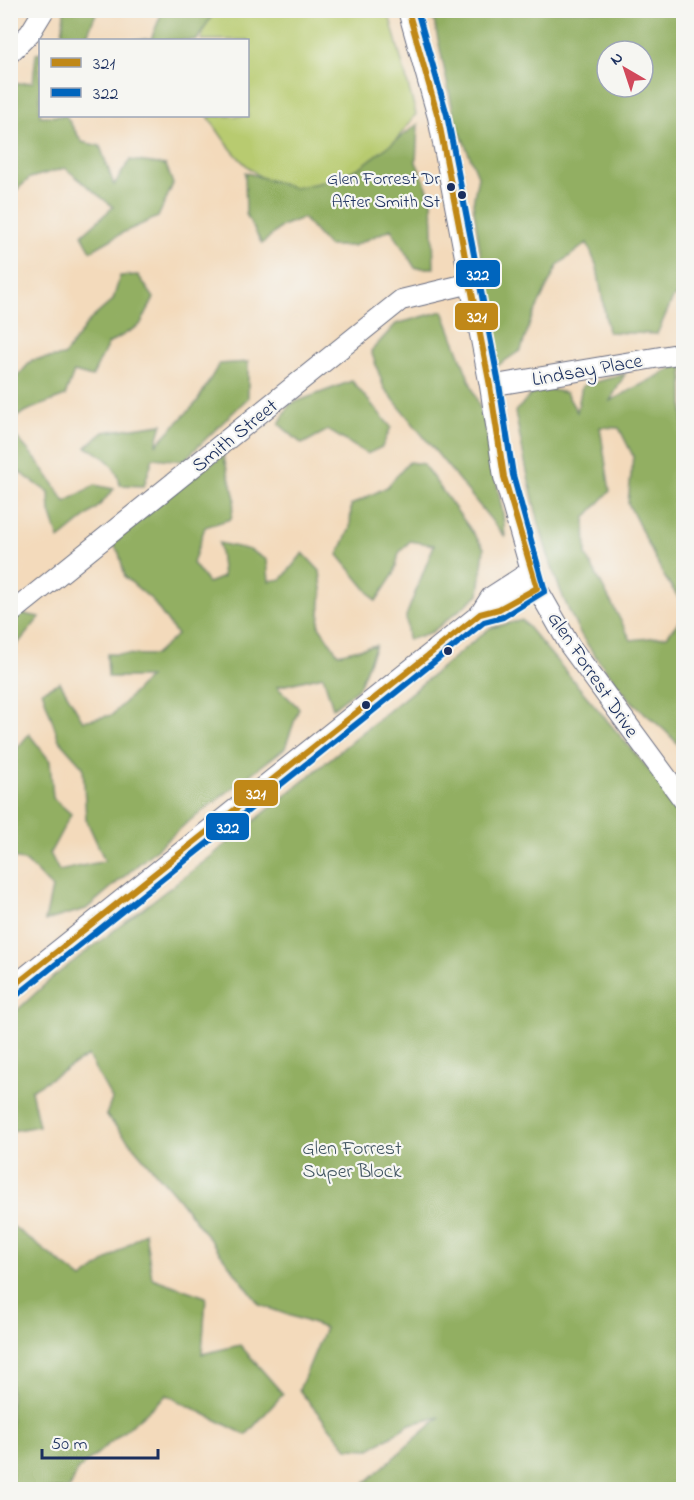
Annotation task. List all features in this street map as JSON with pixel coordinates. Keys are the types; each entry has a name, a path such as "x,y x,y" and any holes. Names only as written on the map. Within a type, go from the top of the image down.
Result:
{"street":[{"path":"10,53 30,33 44,10"},
{"name":"Glen Forrest Drive","path":"408,10 438,117 490,386 504,477 534,580 570,646 684,801"},
{"name":"Smith Street","path":"10,614 401,300 471,283"},
{"name":"Lindsay Place","path":"490,386 684,353"},
{"path":"10,989 480,614 499,609 534,580"}],"green space":[{"path":"163,10 215,10 198,39 151,39"},
{"path":"678,10 684,14 683,298 674,296 657,334 608,332 597,267 587,243 558,265 531,320 521,350 497,366 473,203 478,176 455,120 432,11"},
{"path":"64,11 97,11 85,39 60,39 62,38"},
{"path":"217,11 388,11 416,114 390,146 364,166 348,174 313,186 296,188 280,186 265,180 240,159 209,117 249,117 249,39 201,39 207,20"},
{"path":"39,52 39,117 67,117 82,142 100,146 114,185 130,160 166,165 173,184 158,217 124,232 91,251 82,235 113,207 65,168 30,178 11,195 11,97 14,84 33,82 36,54"},
{"path":"418,124 416,162 432,199 434,268 415,268 391,229 353,246 328,246 303,218 282,226 262,244 246,214 245,172 294,188 328,181 359,168"},
{"path":"138,275 154,298 140,325 108,344 92,377 74,372 65,396 29,410 11,422 11,384 32,360 64,356 89,321 113,300 120,276"},
{"path":"443,311 483,416 503,514 505,537 384,388 371,351 396,324"},
{"path":"248,362 248,398 183,461 153,458 144,486 120,485 116,472 108,461 86,447 104,432 162,424 156,445 197,402 219,364"},
{"path":"683,363 683,604 664,576 628,503 633,456 619,428 600,427 610,491 585,518 586,555 631,640 667,636 683,616 683,751 629,698 579,631 547,552 532,496 515,412 538,387 566,393 577,412 582,386 625,374 610,401"},
{"path":"352,381 391,427 382,447 367,454 328,430 302,444 279,424 290,404"},
{"path":"11,432 41,466 65,502 95,485 114,489 98,507 59,539 50,512 49,493 11,466"},
{"path":"223,455 235,498 231,519 205,527 193,563 208,583 223,577 219,543 250,550 267,560 269,581 282,579 303,553 320,571 322,589 319,626 338,654 376,645 359,687 333,708 323,676 277,687 299,708 285,748 188,822 86,909 45,921 52,888 27,862 11,857 10,757 29,734 50,761 53,798 71,814 50,853 59,871 105,861 86,819 83,767 59,740 42,691 60,682 83,721 112,715 149,677 108,677 107,654 155,655 177,635 152,600 125,577 119,553 110,539"},
{"path":"409,462 423,464 484,548 479,594 432,632 408,640 406,616 434,545 410,541 399,553 394,574 376,601 338,555 350,528 351,505 387,487"},
{"path":"11,612 40,617 11,652"},
{"name":"Glen Forrest Super Block","path":"522,620 650,771 683,818 683,1489 358,1489 440,1417 410,1424 370,1449 347,1448 299,1390 325,1328 260,1305 178,1198 106,1115 112,1099 88,1056 31,1090 39,1126 11,1131 11,1016 53,977 209,858 490,628"},
{"path":"14,1227 82,1279 145,1232 152,1278 206,1297 202,1354 240,1345 283,1394 246,1435 167,1395 78,1470 69,1489 11,1489 10,1230"}],"transit line":[{"name":"321","path":"10,989 480,614 499,609 537,588 504,477 490,386 438,117 408,10"},
{"name":"322","path":"16,996 484,622 503,617 545,591 513,475 499,384 447,115 417,10"}],"place":[{"name":"Glen Forrest Dr After Smith St","path":"451,187"}]}
